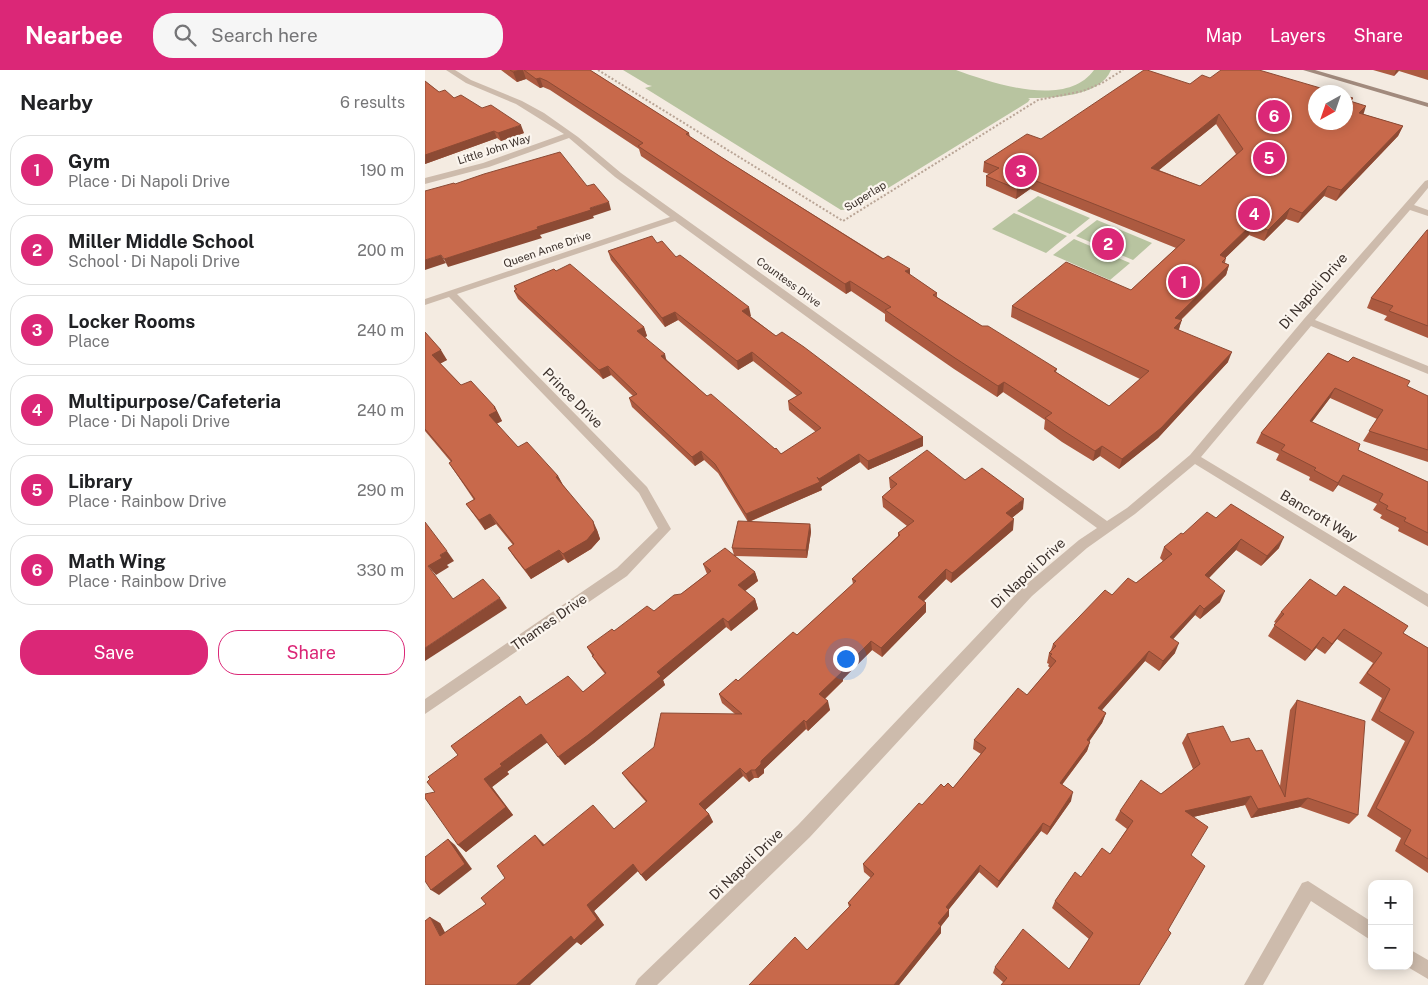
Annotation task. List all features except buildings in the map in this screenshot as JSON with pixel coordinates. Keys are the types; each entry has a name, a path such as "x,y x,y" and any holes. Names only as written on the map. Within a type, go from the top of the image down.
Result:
{"street":[{"name":"Countess Drive","path":"450,70 480,87 509,97 530,108 569,135 590,150 618,175 1107,528"},
{"path":"1307,70 1428,106"},
{"name":"Little John Way","path":"425,181 486,164 569,135"},
{"name":"Di Napoli Drive","path":"645,985 804,831 1027,592 1083,544 1131,512 1194,458 1428,183"},
{"path":"1407,206 1428,213"},
{"name":"Queen Anne Drive","path":"425,302 677,217"},
{"name":"Prince Drive","path":"451,294 643,490 665,529"},
{"path":"1309,321 1428,370"},
{"name":"Bancroft Way","path":"1194,458 1428,601"},
{"name":"Thames Drive","path":"425,707 622,572 665,529"},
{"path":"1253,985 1308,889 1368,929"},
{"path":"1413,961 1428,970"}],"path":[{"name":"Superlap","path":"598,70 843,221 1038,100 1073,96 1102,84 1123,70"}],"green space":[{"path":"623,70 956,70 1008,86 1048,91 1066,88 1082,82 1094,70 1111,70 1097,86 1086,91 1062,96 1028,98 1030,99 1028,102 854,209 841,210 645,88 652,86"},
{"path":"1038,196 1090,218 1070,234 1017,211"},
{"path":"1014,213 1067,236 1046,253 992,229"},
{"path":"1097,220 1152,243 1133,260 1076,236"},
{"path":"1074,239 1130,263 1110,280 1053,255"}],"place":[{"name":"Math Wing","path":"1274,116"},
{"name":"Library","path":"1269,158"},
{"name":"Locker Rooms","path":"1021,171"},
{"name":"Multipurpose/Cafeteria","path":"1254,214"},
{"name":"Miller Middle School","path":"1108,244"},
{"name":"Gym","path":"1184,282"}]}
